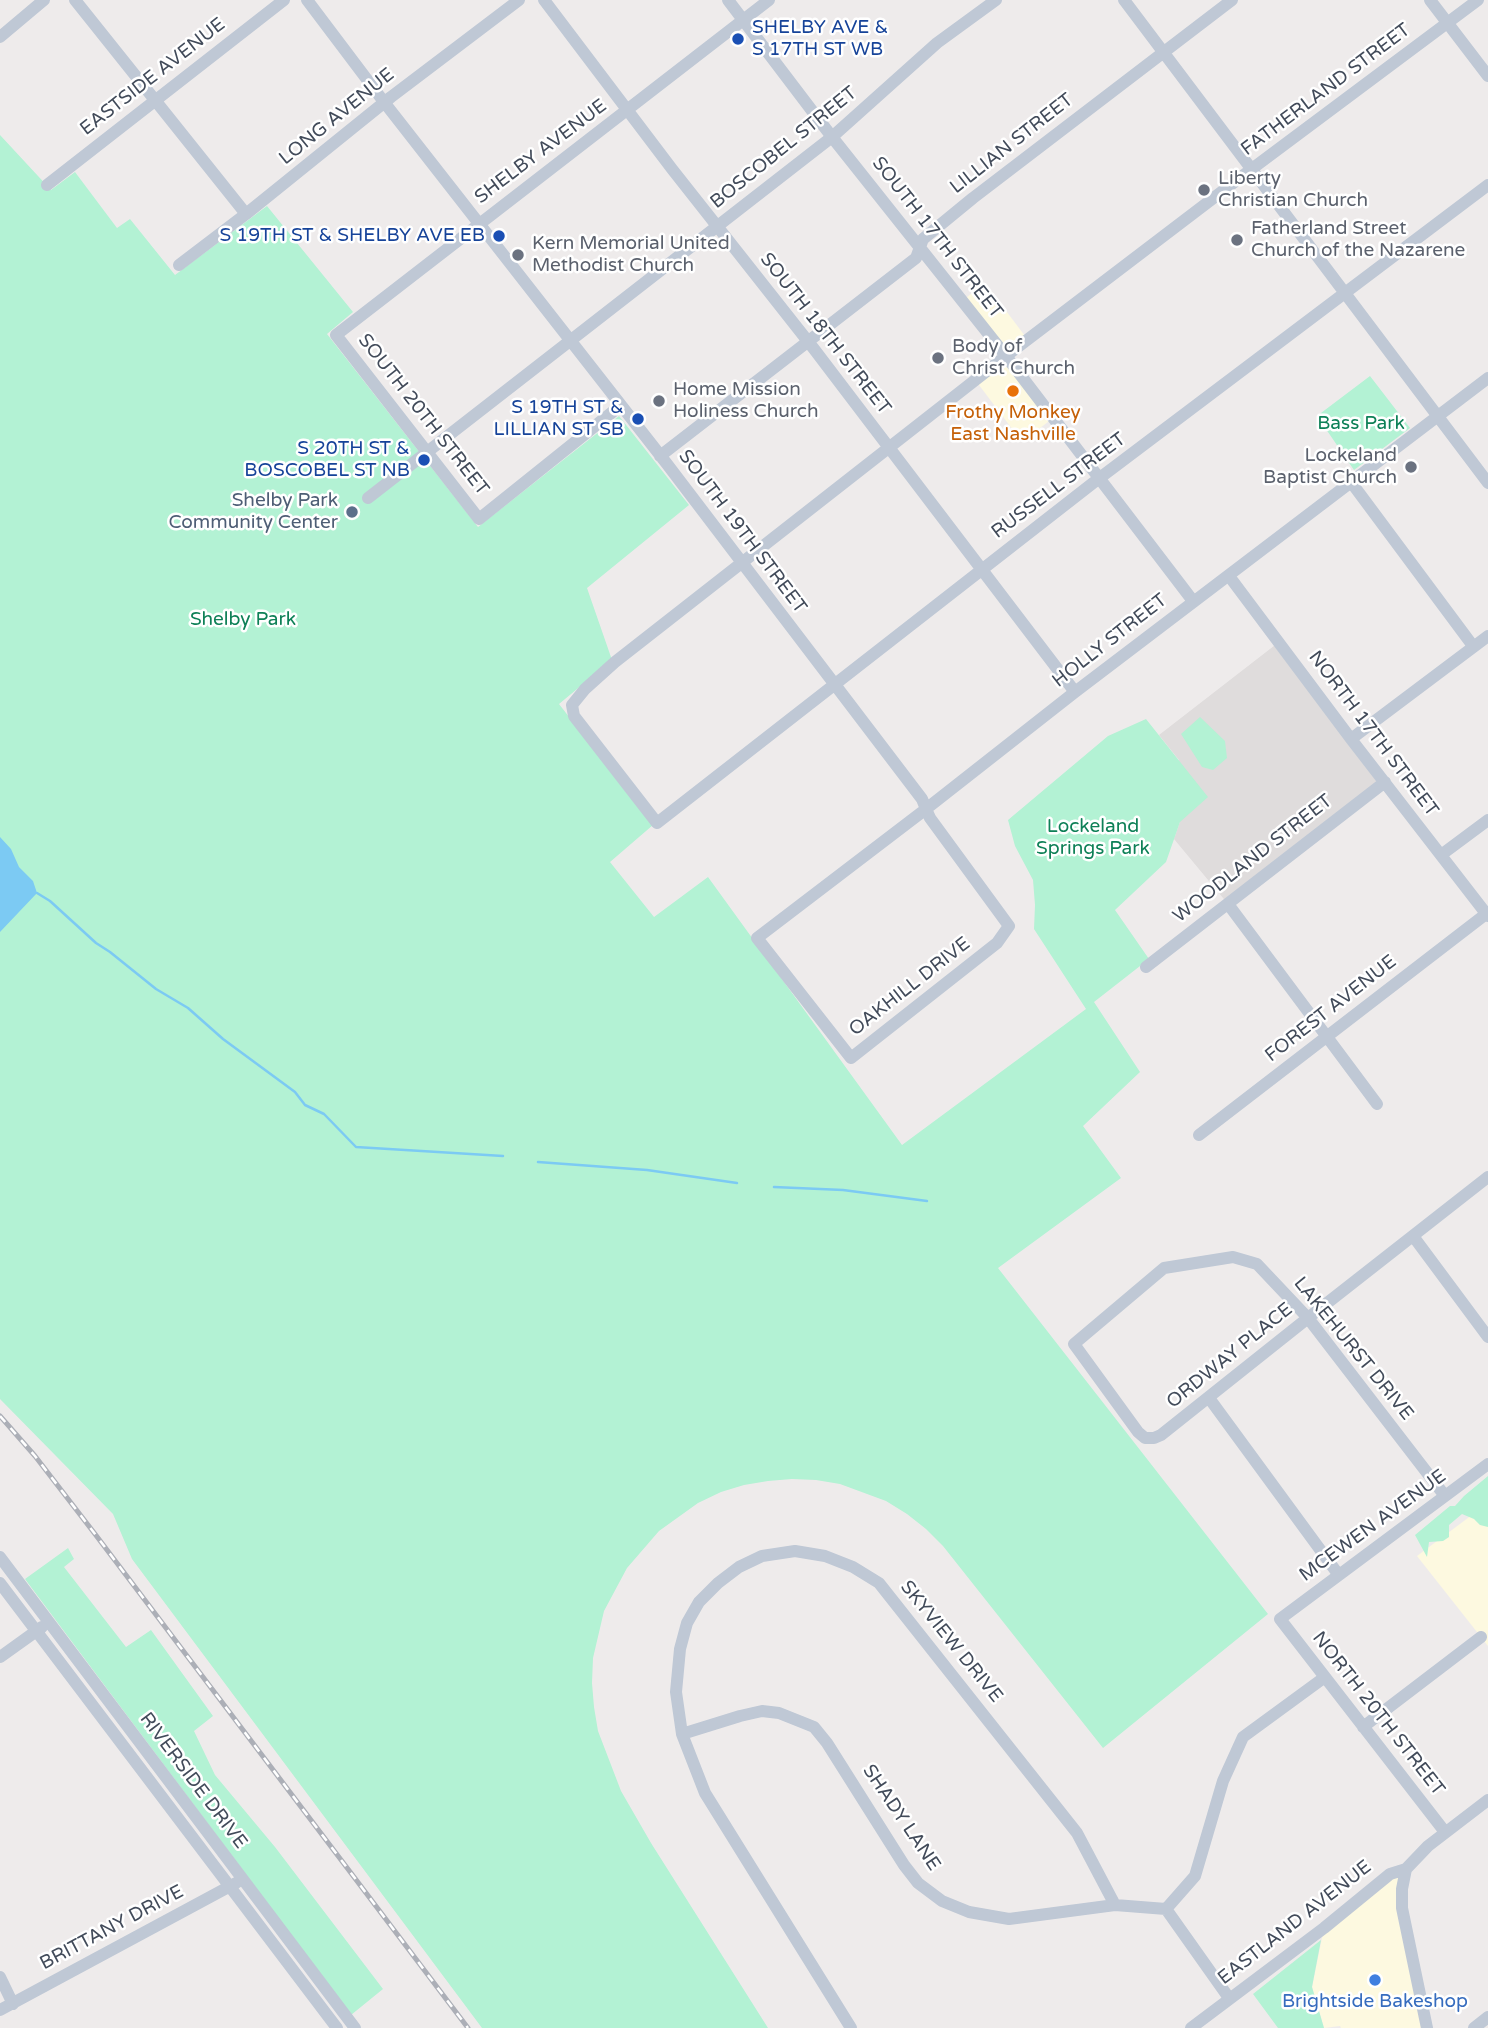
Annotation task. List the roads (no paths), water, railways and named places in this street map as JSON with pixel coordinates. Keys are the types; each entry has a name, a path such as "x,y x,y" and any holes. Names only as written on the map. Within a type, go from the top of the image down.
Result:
{"street":[{"path":"0,37 44,0"},
{"path":"75,0 246,214"},
{"name":"EASTSIDE AVENUE","path":"47,185 284,0"},
{"name":"SOUTH 19TH STREET","path":"307,0 922,799 930,818 1009,926"},
{"name":"LONG AVENUE","path":"179,265 384,102 519,0"},
{"name":"SOUTH 18TH STREET","path":"544,0 1074,692"},
{"name":"SOUTH 17TH STREET","path":"728,0 1193,601"},
{"name":"SHELBY AVENUE","path":"336,335 769,0"},
{"name":"BOSCOBEL STREET","path":"368,498 832,137 937,43 996,0"},
{"path":"1124,0 1488,483"},
{"name":"LILLIAN STREET","path":"660,456 916,258 923,239 973,198 1232,0"},
{"path":"1430,0 1488,76"},
{"name":"FATHERLAND STREET","path":"657,823 577,720 572,705 585,689 615,662 1006,356 1478,0"},
{"name":"RUSSELL STREET","path":"657,823 981,569 1488,185"},
{"name":"SOUTH 20TH STREET","path":"336,335 480,519 620,406"},
{"name":"HOLLY STREET","path":"757,938 1074,692 1488,378"},
{"path":"1351,482 1474,646"},
{"name":"NORTH 17TH STREET","path":"1228,576 1487,915"},
{"path":"1351,739 1488,636"},
{"name":"WOODLAND STREET","path":"1146,967 1385,782"},
{"path":"1441,855 1488,820"},
{"path":"1228,904 1377,1104"},
{"name":"FOREST AVENUE","path":"1199,1135 1487,915"},
{"name":"OAKHILL DRIVE","path":"757,938 851,1058 997,943 1009,926"},
{"name":"ORDWAY PLACE","path":"1161,1435 1488,1177"},
{"path":"1413,1236 1488,1337"},
{"name":"LAKEHURST DRIVE","path":"1161,1435 1145,1438 1138,1432 1074,1344 1164,1268 1233,1257 1256,1264 1308,1318 1445,1496"},
{"path":"1209,1398 1338,1574"},
{"name":"MCEWEN AVENUE","path":"1280,1619 1488,1464"},
{"name":"SKYVIEW DRIVE","path":"851,2028 705,1793 682,1734 676,1692 680,1649 687,1623 699,1602 718,1583 739,1567 762,1556 795,1551 825,1556 853,1567 879,1583 1077,1833 1115,1905"},
{"name":"RIVERSIDE DRIVE","path":"0,1557 351,2026"},
{"name":"RIVERSIDE DRIVE","path":"0,1583 337,2028"},
{"name":"NORTH 20TH STREET","path":"1280,1619 1445,1832"},
{"path":"0,1657 49,1623"},
{"path":"1363,1727 1481,1637"},
{"path":"1229,1998 1166,1909 1195,1876 1223,1781 1243,1737 1325,1677"},
{"name":"SHADY LANE","path":"682,1734 762,1712 779,1713 814,1727 918,1883 942,1901 969,1912 1009,1919 1115,1905 1166,1909"},
{"name":"EASTLAND AVENUE","path":"1191,2028 1324,1928 1390,1874 1406,1870 1422,1851 1488,1800"},
{"path":"1406,1870 1402,1908 1427,2028"},
{"name":"BRITTANY DRIVE","path":"0,2010 243,1880"},
{"path":"0,1977 13,2004"},
{"path":"1474,2028 1488,2017"}],"water":[{"path":"0,837 11,849 19,867 33,881 37,893 0,932"}],"waterway":[{"path":"37,893 50,901 96,943 156,989 188,1008 223,1039 295,1092 305,1105 324,1114 356,1147 503,1156"},
{"path":"538,1162 647,1170 737,1183"},
{"path":"774,1187 843,1190 927,1201"}],"railway":[{"path":"0,1416 35,1456 95,1534 468,2028"}],"place":[{"name":"SHELBY AVE & S 17TH ST WB","path":"738,39"},
{"name":"Liberty Christian Church","path":"1204,190"},
{"name":"S 19TH ST & SHELBY AVE EB","path":"499,236"},
{"name":"Fatherland Street Church of the Nazarene","path":"1237,240"},
{"name":"Kern Memorial United Methodist Church","path":"518,255"},
{"name":"Body of Christ Church","path":"938,358"},
{"name":"Frothy Monkey East Nashville","path":"1013,391"},
{"name":"Home Mission Holiness Church","path":"659,401"},
{"name":"S 19TH ST & LILLIAN ST SB","path":"638,419"},
{"name":"S 20TH ST & BOSCOBEL ST NB","path":"424,460"},
{"name":"Lockeland Baptist Church","path":"1411,467"},
{"name":"Shelby Park Community Center","path":"352,512"},
{"name":"Brightside Bakeshop","path":"1375,1980"}],"park label":[{"name":"Bass Park","path":"1361,424"},
{"name":"Shelby Park","path":"243,620"},
{"name":"Lockeland Springs Park","path":"1093,838"}]}
